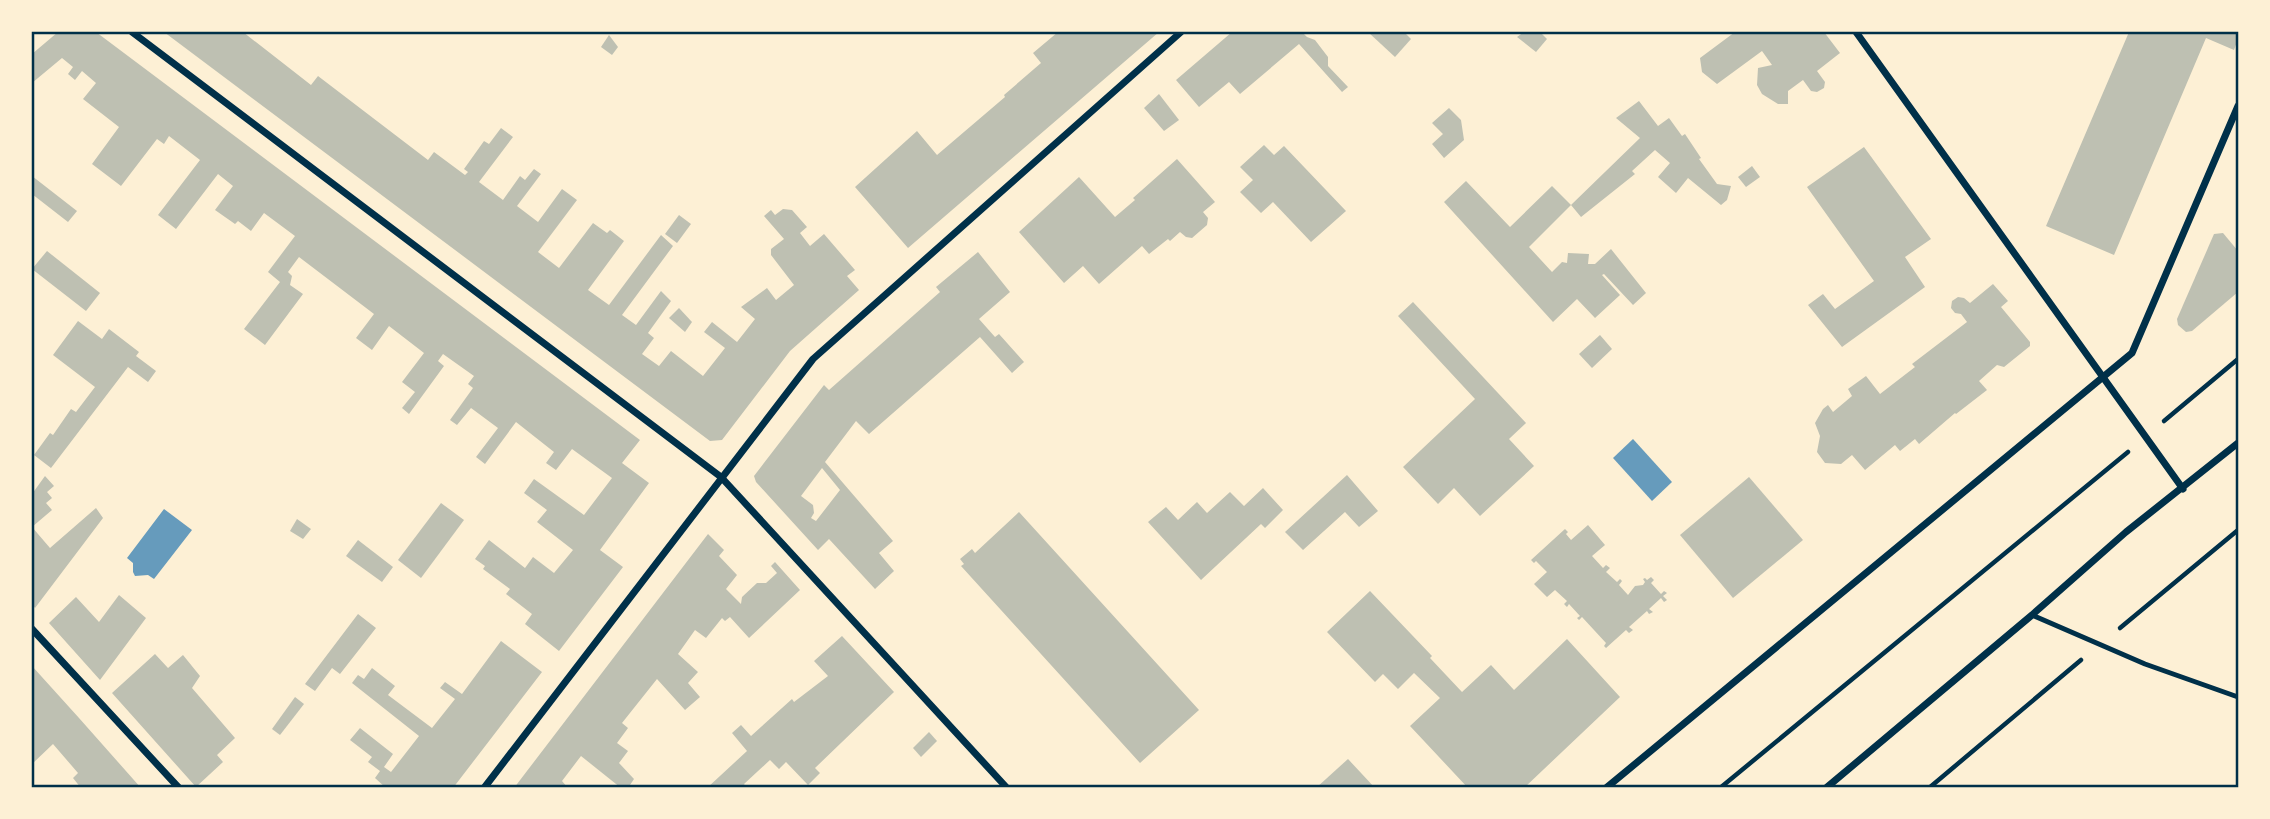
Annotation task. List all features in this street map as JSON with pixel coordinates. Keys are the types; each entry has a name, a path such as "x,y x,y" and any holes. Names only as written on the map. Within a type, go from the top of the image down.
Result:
{"street":[{"path":"132,32 721,477 1007,788"},
{"path":"484,788 813,359 1181,32"},
{"path":"1856,32 2183,489"},
{"path":"1606,788 2132,353 2238,106"},
{"path":"1826,788 2032,615 2126,532 2238,443"},
{"path":"32,629 179,788"}],"lane":[{"path":"2032,615 2145,664 2238,697"}],"path":[{"path":"1720,788 2146,438 2238,359"}],"water":[{"path":"1633,439 1672,482 1652,501 1613,458"},
{"path":"164,509 192,530 154,579 148,575 135,576 133,563 127,558"}],"building":[{"path":"58,32 96,32 640,440 622,463 649,483 600,550 623,567 559,651 525,624 532,614 506,594 510,589 483,569 485,566 475,559 489,540 525,568 533,557 554,573 573,550 537,522 547,510 524,493 534,479 584,515 612,478 572,449 556,470 546,463 554,452 516,422 485,464 476,457 498,428 471,408 457,425 450,420 473,388 468,384 474,376 443,354 438,361 444,366 409,414 402,408 415,392 402,382 424,353 389,326 372,350 356,338 374,314 299,257 288,272 292,276 290,285 303,294 265,345 244,329 280,282 268,272 295,236 264,213 251,231 215,210 233,186 218,174 176,229 158,215 200,160 169,136 164,144 157,139 121,186 92,164 119,127 83,99 96,83 82,71 75,80 68,74 73,67 62,58 32,83 32,54"},
{"path":"164,32 243,32 311,85 318,76 428,160 434,152 465,175 468,172 464,169 484,141 489,144 501,128 513,137 479,182 503,200 520,176 525,180 534,169 541,174 517,206 538,222 562,189 577,200 538,252 559,268 593,223 607,233 610,230 624,241 588,290 609,305 661,235 673,246 622,315 636,325 661,291 671,301 648,333 654,338 642,354 659,366 671,351 703,376 725,348 704,332 712,322 737,342 755,319 741,307 767,288 776,300 794,285 771,255 771,249 784,239 764,216 771,210 775,215 783,209 792,210 807,227 800,233 810,246 824,234 855,270 847,276 859,290 790,351 722,440 710,441"},
{"path":"1058,32 1159,32 908,248 855,187 917,131 937,155 1041,63 1033,53"},
{"path":"1232,32 1302,32 1315,40 1328,57 1328,66 1348,87 1342,92 1299,44 1240,94 1229,82 1199,107 1176,80"},
{"path":"1368,32 1404,32 1411,39 1395,57"},
{"path":"1524,32 1540,32 1547,39 1536,52 1517,37"},
{"path":"1735,32 1824,32 1840,53 1817,71 1825,82 1824,88 1817,92 1811,91 1803,80 1788,91 1788,104 1778,104 1762,94 1757,85 1758,68 1772,65 1762,51 1717,84 1702,72 1700,58"},
{"path":"2129,32 2238,32 2238,39 2234,50 2206,38 2114,255 2046,226"},
{"path":"609,35 618,47 612,55 601,47"},
{"path":"1159,94 1179,120 1164,131 1144,108"},
{"path":"1639,101 1658,126 1669,118 1682,136 1685,134 1717,184 1731,186 1727,200 1721,205 1688,178 1676,193 1658,177 1670,163 1655,150 1632,171 1635,174 1581,217 1571,205 1640,138 1616,118"},
{"path":"1449,108 1461,120 1464,140 1444,158 1432,144 1443,134 1432,123"},
{"path":"1264,145 1274,155 1284,146 1346,211 1311,242 1273,202 1261,213 1240,192 1253,180 1240,167"},
{"path":"1864,147 1931,239 1905,257 1925,287 1842,347 1808,305 1823,294 1835,309 1874,281 1807,187"},
{"path":"1177,159 1215,202 1203,212 1208,218 1207,225 1192,238 1180,232 1149,254 1142,246 1099,284 1083,266 1064,283 1019,232 1079,177 1115,217"},
{"path":"1752,166 1760,177 1746,187 1738,177"},
{"path":"32,176 77,211 68,222 32,194"},
{"path":"1466,181 1510,227 1552,186 1571,205 1529,247 1552,272 1562,262 1567,263 1568,253 1589,254 1588,264 1595,264 1611,249 1646,293 1633,305 1604,274 1602,275 1620,295 1595,318 1577,299 1553,322 1444,202"},
{"path":"679,215 691,224 677,243 665,234"},
{"path":"2223,233 2238,251 2238,292 2192,331 2186,332 2178,325 2177,319 2214,234"},
{"path":"47,251 100,293 86,311 32,269"},
{"path":"978,252 1010,292 979,319 995,337 999,334 1024,362 1012,373 980,337 869,434 856,421 825,462 893,541 879,553 894,571 875,589 829,539 818,550 756,482 754,476 824,385 829,390 940,292 936,287","holes":["822,468 840,490 816,521 811,518 814,513 813,505 801,496"]},
{"path":"1993,284 2008,301 2001,307 2030,342 2030,346 2004,367 1997,365 1979,381 1987,390 1919,444 1915,439 1900,451 1895,445 1865,470 1852,455 1841,464 1825,463 1817,452 1820,436 1815,423 1823,409 1828,405 1833,412 1852,396 1848,389 1866,376 1880,394 1915,367 1912,364 1967,322 1951,308 1952,301 1958,297 1970,303"},
{"path":"1413,302 1526,423 1509,439 1534,466 1480,516 1454,488 1438,504 1403,467 1475,399 1398,316"},
{"path":"679,308 692,322 685,332 669,318"},
{"path":"78,321 102,339 109,329 139,352 136,356 156,371 148,382 128,367 51,468 34,455 50,433 53,435 71,409 76,412 95,387 53,355"},
{"path":"1600,335 1612,349 1592,368 1579,354"},
{"path":"1347,475 1378,511 1359,527 1345,512 1303,550 1285,532"},
{"path":"45,476 54,486 47,492 52,498 46,503 52,510 32,527 32,494"},
{"path":"1749,477 1803,540 1733,598 1680,535"},
{"path":"1263,488 1283,510 1265,528 1261,524 1201,580 1148,522 1166,507 1178,520 1197,502 1207,513 1230,492 1244,506"},
{"path":"441,503 464,520 421,578 398,560"},
{"path":"96,508 103,518 35,608 32,604 32,527 50,548"},
{"path":"1019,512 1199,710 1140,763 961,566 964,564 960,559 972,549 975,553"},
{"path":"297,519 311,529 303,539 290,531"},
{"path":"1588,525 1605,545 1592,556 1603,568 1606,565 1610,568 1606,572 1617,582 1620,579 1622,581 1619,585 1628,595 1635,586 1643,585 1643,579 1651,577 1654,580 1651,583 1661,594 1664,591 1667,593 1663,596 1667,600 1664,602 1661,598 1649,609 1653,612 1649,614 1647,611 1629,627 1633,630 1629,633 1626,630 1606,648 1606,643 1582,617 1579,620 1577,618 1580,616 1569,604 1567,607 1564,604 1567,601 1555,590 1547,597 1534,584 1547,572 1536,561 1534,563 1531,560 1565,529 1571,540"},
{"path":"708,534 724,550 719,556 737,575 726,589 741,604 742,597 757,583 766,583 777,573 771,566 775,562 800,590 749,638 730,617 725,621 722,618 706,638 695,630 678,654 698,672 688,683 700,697 685,710 657,679 622,723 628,728 617,743 628,751 619,763 634,779 628,788 621,788 581,756 562,781 568,788 514,788"},
{"path":"358,540 393,567 382,582 346,556"},
{"path":"1370,591 1462,692 1491,665 1514,690 1567,639 1620,697 1524,788 1468,788 1410,726 1440,698 1414,673 1398,689 1383,674 1375,682 1327,632"},
{"path":"119,595 146,618 100,680 49,623 76,597 99,622"},
{"path":"358,614 376,628 340,674 332,668 315,691 305,684"},
{"path":"842,636 894,692 815,768 820,773 808,785 786,762 779,769 770,760 744,784 747,788 707,788 747,751 732,733 741,725 751,736 792,699 794,702 828,676 814,661"},
{"path":"501,641 542,672 453,788 386,788 375,778 380,771 368,762 372,757 350,740 360,728 393,754 384,767 391,772 419,736 352,683 358,675 364,679 372,668 395,686 388,695 432,728 455,699 440,688 445,682 462,694"},
{"path":"155,654 168,668 183,655 200,676 192,688 235,738 217,755 223,762 196,787 112,693"},
{"path":"32,666 141,788 81,788 73,778 78,773 53,744 32,764"},
{"path":"295,697 304,704 280,735 272,729"},
{"path":"929,732 937,741 921,757 913,748"},
{"path":"1348,759 1375,788 1316,788"}]}
